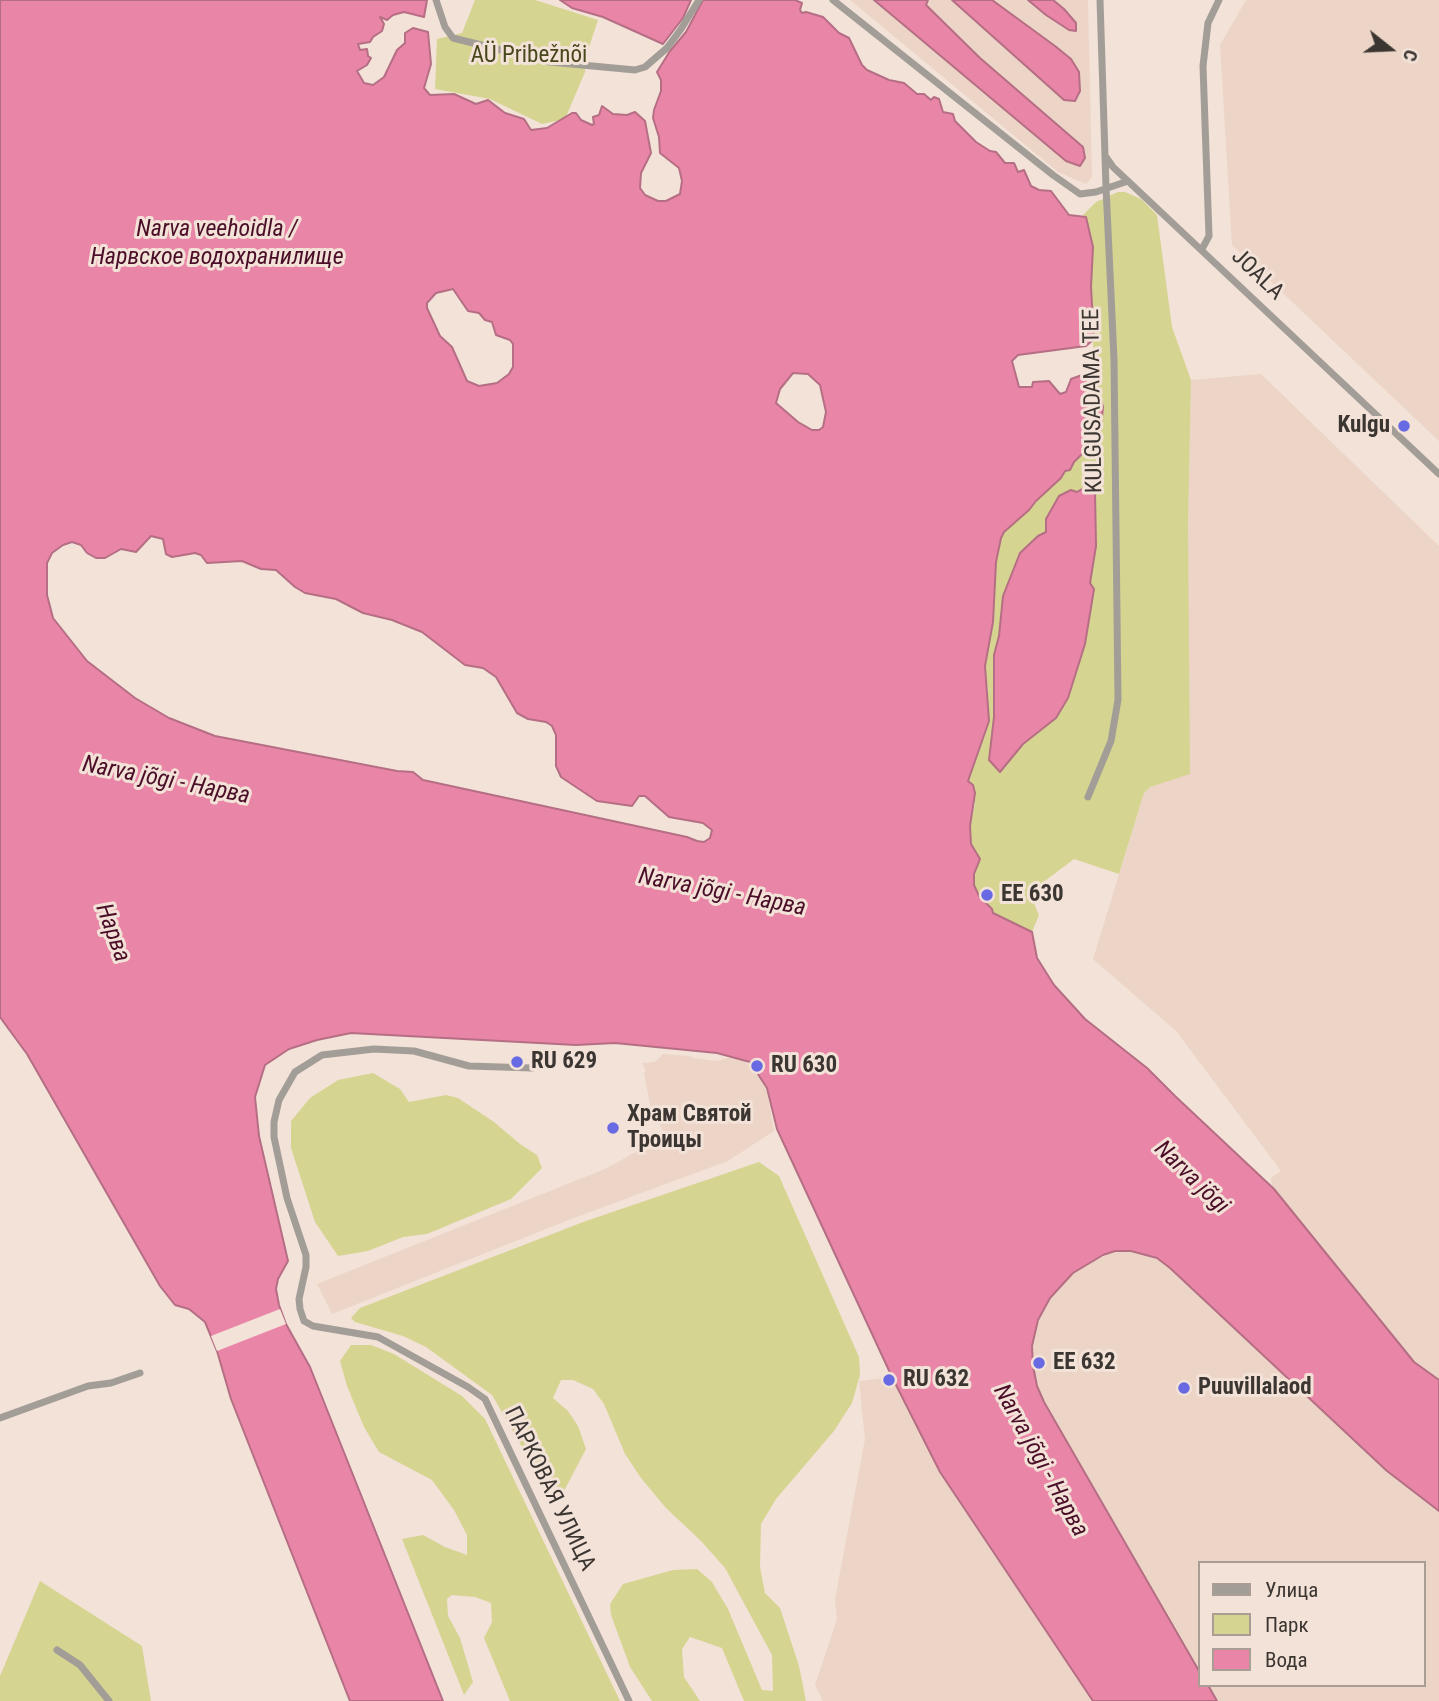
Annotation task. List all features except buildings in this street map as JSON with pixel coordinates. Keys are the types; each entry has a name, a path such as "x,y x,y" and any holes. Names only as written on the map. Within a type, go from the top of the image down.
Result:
{"street":[{"path":"436,0 445,27 453,38 550,62 635,70 645,67 667,48 699,0"},
{"path":"833,0 1080,194 1096,192 1128,181"},
{"name":"KULGUSADAMA TEE","path":"1088,797 1111,741 1118,700 1114,359 1105,187 1100,0"},
{"name":"JOALA","path":"1219,0 1208,23 1203,66 1209,236 1202,249 1439,474"},
{"path":"1105,157 1202,249"},
{"name":"ПАРКОВАЯ УЛИЦА","path":"532,1068 469,1066 414,1051 374,1049 322,1055 295,1072 279,1100 274,1137 288,1198 306,1255 300,1309 304,1321 313,1326 378,1337 485,1399 629,1701"},
{"path":"0,1418 88,1386 111,1383 140,1373"},
{"path":"57,1650 80,1665 109,1701"}],"shaded area":[{"path":"850,0 1088,0 1092,177 1086,184 1058,172"},
{"path":"1246,0 1439,0 1439,441 1232,245 1220,45"},
{"path":"1261,374 1439,546 1439,1380 1414,1362 1272,1188 1271,1178 1281,1171 1176,1031 1093,959 1144,793 1150,787 1188,529 1191,380"},
{"path":"663,1054 717,1061 731,1057 745,1061 766,1086 774,1131 728,1161 571,1219 332,1314 317,1284 605,1169 636,1152 663,1132 650,1104 644,1073 646,1071 642,1063 655,1062"},
{"path":"1115,1251 1139,1252 1165,1263 1387,1471 1439,1511 1439,1701 1217,1701 1209,1687 1425,1687 1425,1561 1198,1561 1198,1669 1044,1401 1034,1376 1032,1356 1038,1319 1065,1280 1082,1267"},
{"path":"892,1377 940,1473 1093,1701 823,1701 815,1685 837,1619 835,1599 865,1439 859,1381"}],"green space":[{"name":"AÜ Pribežnõi","path":"475,0 535,0 598,20 585,59 585,72 565,119 542,124 490,99 435,89 437,39 462,33"},
{"path":"1118,192 1125,192 1141,199 1157,215 1172,327 1191,380 1188,529 1190,774 1150,787 1144,793 1119,874 1074,859 1041,884 1032,899 1039,915 1032,932 993,913 974,885 974,874 980,859 971,844 970,826 975,804 968,781 985,735 988,692 985,666 993,622 996,562 1001,538 1065,471 1073,467 1074,462 1097,439 1101,428 1103,407 1094,375 1092,240 1086,217 1083,215 1096,202","holes":["1088,486 1095,493 1096,546 1090,583 1094,589 1085,644 1068,698 1056,717 1023,744 1004,769 989,760 994,717 994,655 1003,596 1020,553 1046,532 1047,525 1077,492"]},
{"path":"373,1073 400,1089 409,1102 446,1095 458,1098 537,1155 542,1168 511,1199 427,1234 403,1237 368,1251 338,1256 315,1222 291,1148 291,1121 310,1098 338,1080"},
{"path":"759,1162 779,1176 859,1357 860,1375 852,1403 834,1431 776,1499 761,1524 760,1567 765,1593 780,1608 799,1666 806,1701 744,1701 722,1648 690,1637 682,1649 684,1677 700,1701 652,1701 630,1667 611,1615 610,1604 623,1584 673,1570 697,1569 712,1582 728,1609 762,1690 773,1691 772,1655 725,1568 666,1508 641,1478 625,1454 604,1404 593,1389 573,1380 561,1380 553,1398 568,1411 578,1426 586,1449 564,1491 545,1487 492,1395 426,1347 403,1336 355,1322 351,1318 360,1308 586,1221"},
{"path":"351,1345 371,1345 394,1354 462,1396 485,1419 620,1701 510,1701 484,1638 492,1622 491,1603 475,1597 452,1595 447,1599 448,1616 460,1638 473,1682 464,1695 402,1539 423,1535 467,1555 467,1535 454,1510 432,1480 379,1452 364,1427 340,1361"},
{"path":"40,1581 142,1646 151,1701 0,1701 0,1676"}],"water":[{"name":"Narva veehoidla / Нарвское водохранилище","path":"0,0 427,0 424,17 404,12 387,20 380,17 384,24 382,31 370,42 358,44 360,50 367,49 371,58 367,65 357,71 364,83 373,85 384,77 397,50 405,43 405,33 413,28 428,32 431,64 424,88 430,95 454,94 476,104 488,100 505,113 524,119 531,130 547,128 572,113 592,125 593,117 599,115 602,106 613,114 627,115 635,112 645,121 651,153 641,173 640,188 645,195 658,201 666,201 680,194 682,181 679,168 660,153 659,137 653,118 661,91 661,80 657,72 670,51 686,32 703,0 795,0 802,3 802,13 823,17 839,33 849,38 867,70 889,80 904,83 917,94 924,94 931,100 934,97 939,99 943,112 953,114 955,121 976,142 996,152 1005,163 1014,163 1018,172 1024,170 1031,186 1051,191 1069,215 1086,217 1093,247 1091,287 1094,339 1086,346 1018,355 1012,361 1019,387 1032,387 1033,382 1049,381 1060,394 1066,392 1071,379 1094,375 1103,407 1101,428 1097,439 1074,462 1070,470 1065,471 1001,538 996,562 993,622 985,666 989,721 968,781 973,785 975,793 970,826 971,844 980,859 974,874 974,885 993,913 1032,932 1037,958 1054,985 1085,1019 1147,1068 1274,1189 1414,1362 1439,1380 1439,1511 1387,1471 1157,1258 1131,1251 1115,1251 1103,1255 1073,1273 1050,1298 1038,1320 1032,1346 1037,1386 1198,1669 1198,1687 1209,1687 1217,1701 1093,1701 940,1472 892,1377 777,1129 767,1088 750,1062 717,1053 615,1043 576,1045 351,1033 289,1049 265,1065 255,1097 259,1136 288,1261 278,1279 276,1289 279,1305 286,1324 310,1367 443,1701 350,1701 231,1399 205,1322 189,1309 175,1305 160,1286 27,1054 0,1017","holes":["453,289 468,311 479,313 485,320 492,322 496,335 510,340 513,344 513,367 509,374 497,383 479,386 467,381 452,347 440,336 427,303 436,293","793,373 808,374 820,385 826,412 823,427 819,430 812,430 798,422 776,403 780,389","151,536 163,539 166,554 172,557 195,553 201,555 207,563 242,561 261,569 276,570 305,593 336,599 363,613 392,620 422,632 465,665 483,668 496,677 517,713 552,726 556,735 556,766 561,777 597,801 632,806 639,796 645,796 669,817 703,823 712,830 710,838 704,842 697,841 423,780 413,772 215,736 169,718 135,698 87,661 53,618 47,595 47,563 52,553 63,545 72,542 81,545 87,553 96,558 105,558 121,549 136,552"]},
{"path":"560,0 691,0 683,18 663,44 603,17 572,8"},
{"path":"874,0 928,0 926,5 980,58 1083,147 1085,158 1080,166 1066,161"},
{"path":"952,0 992,0 1071,59 1079,72 1080,91 1075,101 1064,100"},
{"path":"1028,0 1053,0 1076,23 1076,31 1069,30"},
{"path":"1087,486 1095,492 1096,546 1090,583 1094,589 1085,644 1068,698 1056,718 1023,744 1000,772 989,760 994,717 994,655 1003,596 1020,553 1046,532 1046,519 1059,496 1071,490 1077,492"}],"pier":[{"path":"280,1309 286,1324 217,1351 211,1336"}],"place":[{"name":"Kulgu","path":"1404,426"},
{"name":"EE 630","path":"987,895"},
{"name":"RU 629","path":"517,1062"},
{"name":"RU 630","path":"757,1066"},
{"name":"Храм Святой Троицы","path":"613,1128"},
{"name":"EE 632","path":"1039,1363"},
{"name":"RU 632","path":"889,1380"},
{"name":"Puuvillalaod","path":"1184,1388"}],"water label":[{"name":"Narva jõgi - Нарва","path":"166,781"},
{"name":"Narva jõgi - Нарва","path":"722,893"},
{"name":"Нарва","path":"112,933"},
{"name":"Narva jõgi","path":"1191,1178"},
{"name":"Narva jõgi - Нарва","path":"1040,1461"}]}
